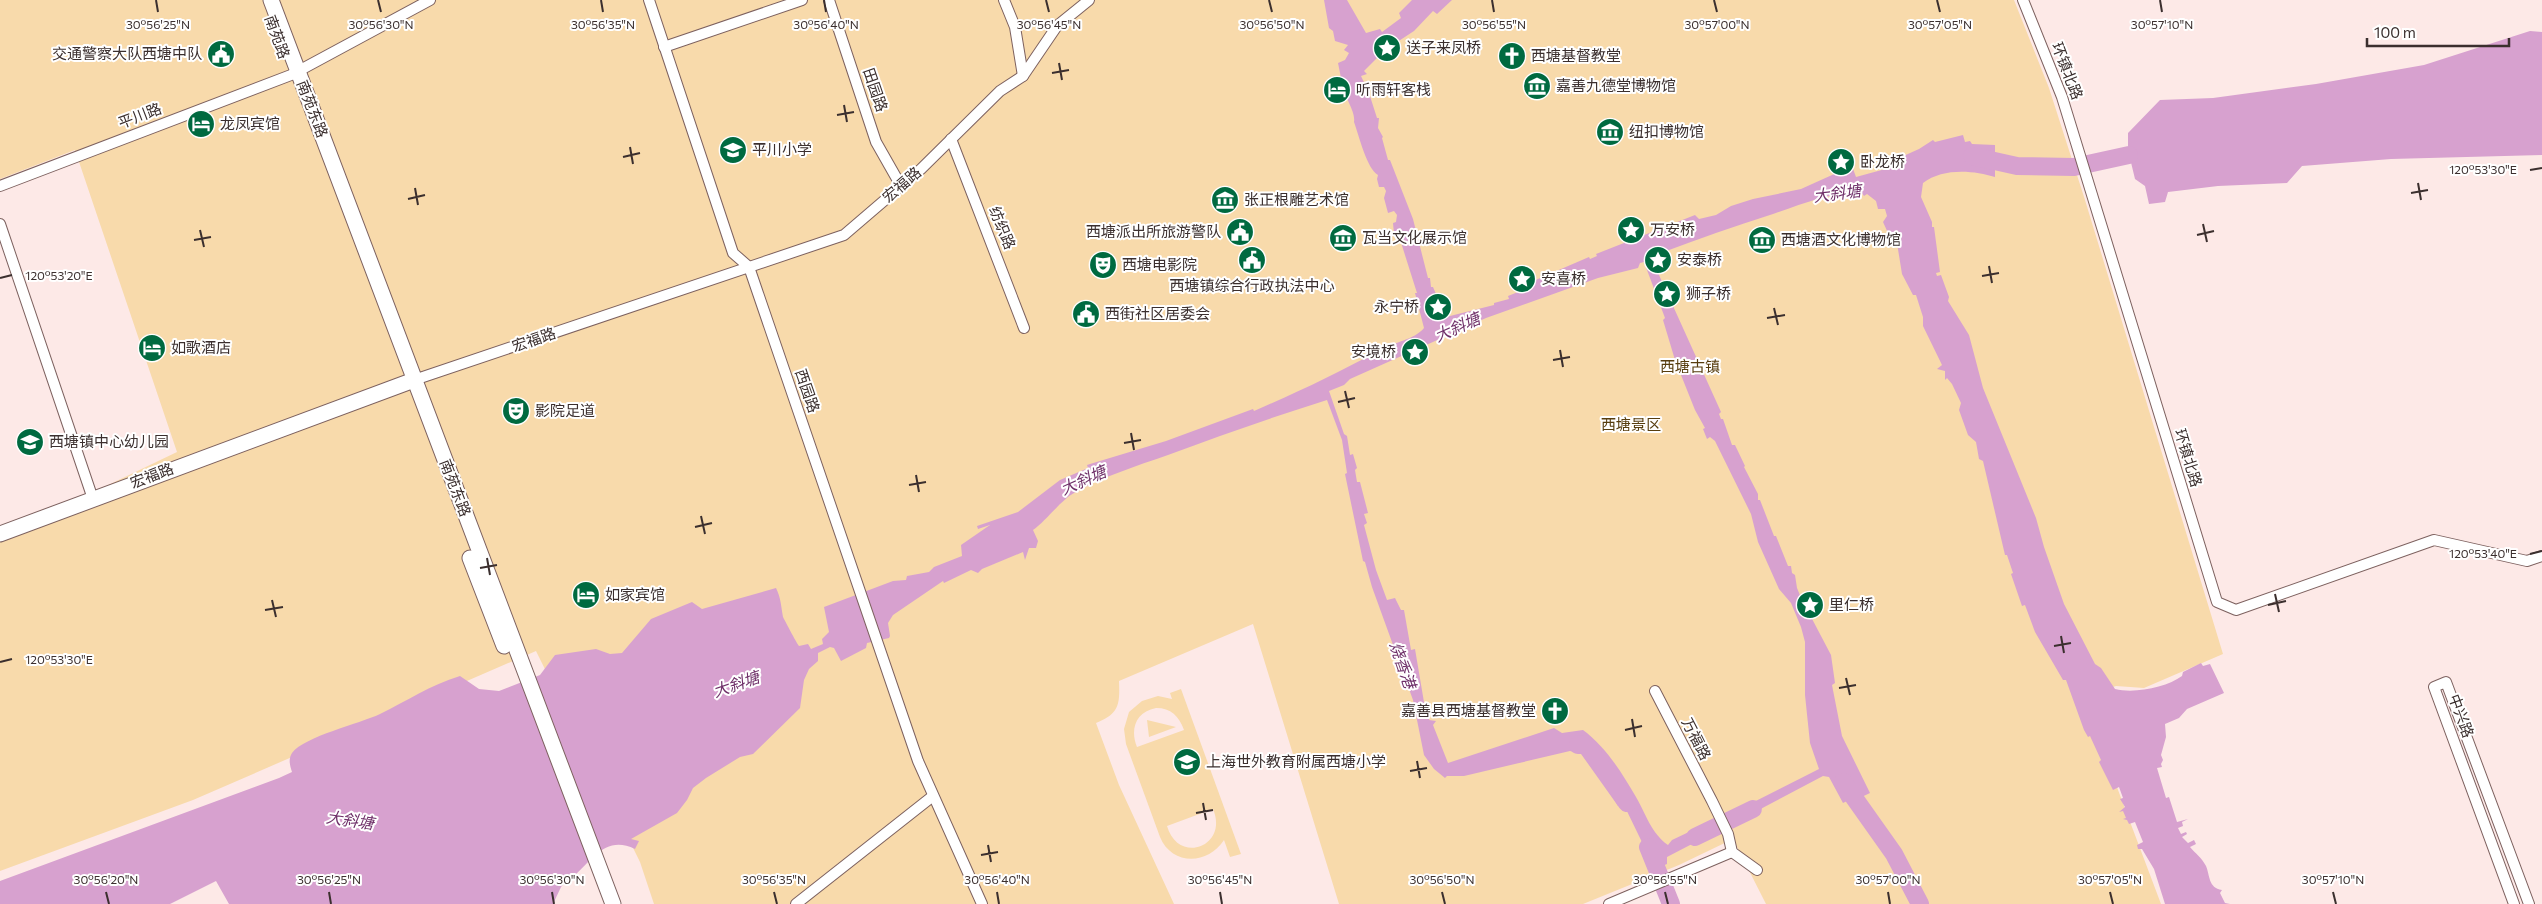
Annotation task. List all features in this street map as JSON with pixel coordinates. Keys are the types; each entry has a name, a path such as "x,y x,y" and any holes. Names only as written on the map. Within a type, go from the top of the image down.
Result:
{"main road":[{"name":"南苑路","path":"263,0 295,73"},
{"name":"南苑路","path":"271,0 295,73"},
{"name":"南苑东路","path":"295,73 603,904"},
{"name":"宏福路","path":"0,534 410,382"},
{"name":"南苑东路","path":"490,595 612,904"}],"street":[{"name":"平川路","path":"0,186 295,73 430,0"},
{"name":"西园路","path":"649,0 733,253 749,267 918,761 982,904"},
{"path":"664,47 802,0"},
{"name":"田园路","path":"829,0 876,142 901,186"},
{"path":"1004,0 1015,28 1023,76"},
{"path":"1023,76 1057,26 1089,0"},
{"name":"环镇北路","path":"2023,0 2062,97 2217,602 2236,610 2434,540 2527,561 2542,556"},
{"name":"宏福路","path":"410,382 844,235 901,186 1000,91 1023,76"},
{"name":"纺织路","path":"951,139 1024,328"},
{"path":"0,224 92,499"},
{"name":"中兴路","path":"2514,904 2434,687 2446,682 2530,904"},
{"name":"万福路","path":"1655,691 1712,800 1728,834 1732,852"},
{"path":"796,904 933,796"},
{"path":"1609,904 1732,852 1757,870"}],"green space":[{"name":"西塘景区","path":"0,0 2014,0 2049,88 2085,200 2223,654 2144,688 2116,686 2083,697 2161,904 1766,904 1733,839 1679,865 1583,904 1339,904 1253,624 1119,681 1119,696 1114,712 1104,720 1096,723 1119,785 1174,904 654,904 640,862 536,651 193,800 0,871 0,537 177,452 75,150 0,179"},
{"path":"1181,689 1241,854 1230,857 1224,840 1209,854 1200,858 1190,859 1173,853 1160,837 1126,744 1124,729 1129,712 1142,701 1158,696 1172,699 1170,693","holes":["1156,708 1166,709 1174,714 1184,730 1137,747 1134,734 1136,723 1143,713","1213,809 1216,822 1214,833 1208,841 1200,846 1191,848 1181,845 1173,838 1167,826"]},
{"path":"1147,720 1176,727 1149,737"}],"water":[{"path":"1324,0 1347,0 1366,33 1380,29 1382,32 1401,18 1399,13 1412,0 1452,0 1437,14 1433,11 1414,31 1385,50 1364,71 1367,74 1361,76 1377,118 1379,118 1378,128 1383,137 1388,160 1390,160 1413,219 1431,287 1433,287 1446,317 1494,305 1494,303 1509,299 1508,296 1518,292 1517,288 1695,215 1699,219 1716,215 1731,206 1753,199 1801,189 1852,166 1856,177 1900,165 1899,158 1933,140 1935,142 1963,135 1965,142 1995,145 1995,177 1977,173 1958,172 1939,175 1923,183 1921,197 1932,222 1932,227 1934,227 1940,272 1936,273 1937,276 1941,275 1949,297 1948,301 1969,335 1983,388 2036,518 2064,604 2095,664 2101,668 2115,689 2132,691 2150,689 2168,683 2182,676 2183,672 2201,663 2203,666 2210,664 2224,693 2187,709 2179,718 2165,724 2166,737 2161,755 2163,760 2162,767 2157,768 2166,798 2169,797 2177,822 2188,819 2182,822 2183,826 2178,828 2181,834 2186,832 2187,834 2182,837 2188,843 2194,840 2196,844 2190,847 2206,866 2210,881 2214,887 2222,890 2220,893 2225,903 2230,904 2165,904 2154,869 2142,849 2138,849 2137,845 2143,842 2135,822 2129,824 2127,820 2123,819 2126,818 2123,811 2119,812 2125,807 2120,799 2123,798 2119,787 2113,790 2099,762 2101,760 2090,736 2088,737 2084,730 2066,680 2063,680 2035,632 2025,605 2022,606 2011,574 2013,573 2007,555 2005,555 1983,461 1979,459 1976,442 1968,435 1959,410 1961,403 1952,384 1947,378 1945,380 1945,371 1937,369 1942,365 1923,326 1923,317 1916,295 1913,295 1902,274 1897,243 1888,233 1883,222 1887,216 1885,209 1878,209 1876,201 1867,194 1864,196 1861,192 1817,199 1717,233 1661,253 1656,263 1659,275 1721,412 1719,414 1721,419 1723,419 1732,445 1735,445 1758,494 1758,500 1760,500 1788,566 1791,566 1797,588 1808,615 1810,615 1831,655 1835,683 1832,685 1842,736 1870,793 1851,802 1849,800 1843,803 1829,777 1823,776 1734,823 1730,814 1819,769 1810,743 1805,695 1805,642 1791,603 1779,589 1758,542 1751,514 1715,441 1710,437 1707,439 1703,429 1705,428 1695,410 1675,360 1663,320 1665,318 1644,262 1640,263 1638,268 1598,278 1486,318 1475,323 1476,325 1453,333 1350,379 1344,385 1329,391 1344,434 1347,436 1350,455 1353,454 1357,468 1355,470 1357,482 1360,482 1368,513 1364,514 1367,523 1364,525 1376,570 1387,600 1395,598 1401,610 1404,610 1411,650 1415,649 1426,714 1430,717 1429,720 1436,721 1433,725 1448,763 1554,728 1562,733 1583,730 1599,744 1613,761 1636,797 1653,829 1668,845 1672,840 1712,821 1717,831 1667,857 1667,864 1655,869 1623,803 1618,806 1607,788 1615,782 1596,758 1570,751 1464,776 1447,776 1445,778 1434,769 1424,755 1413,700 1372,587 1365,562 1363,561 1345,474 1347,473 1342,440 1327,400 1247,426 1085,487 1069,496 1033,530 1038,541 1036,548 1029,548 1025,560 1023,552 982,569 978,573 971,570 944,583 943,581 893,615 888,623 889,638 867,643 866,648 841,661 834,648 830,647 818,653 818,661 809,669 804,680 800,708 753,754 740,757 693,788 677,813 631,839 639,841 635,849 625,845 616,845 601,851 573,877 567,880 561,887 553,904 229,904 216,881 170,904 0,904 0,881 279,778 292,772 290,758 292,753 308,741 371,718 439,684 460,676 479,689 499,691 540,675 555,655 596,649 610,654 622,653 651,619 692,602 702,609 776,588 783,617 795,640 799,646 808,644 811,649 823,644 822,639 829,632 824,607 893,581 906,580 907,576 929,572 934,567 962,556 961,545 990,525 978,529 977,526 1018,512 1060,480 1088,468 1087,465 1166,441 1253,409 1254,411 1420,332 1424,328 1415,293 1417,293 1398,233 1394,234 1393,223 1396,222 1397,215 1394,211 1388,213 1384,198 1386,191 1384,187 1379,187 1378,175 1374,172 1367,159 1345,93 1345,83 1342,83 1338,63 1345,60 1349,53 1344,50 1348,45 1335,41 1333,31 1329,28"},
{"path":"2530,31 2542,32 2542,155 2391,159 2302,166 2287,183 2218,186 2168,192 2165,202 2149,204 2145,186 2135,179 2128,150 2128,133 2160,100 2213,98 2316,84 2424,65"}],"waterway":[{"name":"大斜塘","path":"1972,156 2017,166 2074,167 2129,155"},
{"name":"烧香港","path":"1578,745 1585,744 1627,803"},
{"path":"1843,782 1894,854 1920,904"},
{"path":"1695,837 1753,809"},
{"name":"烧香港","path":"1648,847 1671,904"}],"place":[{"name":"送子来凤桥","path":"1387,48"},
{"name":"交通警察大队西塘中队","path":"221,54"},
{"name":"西塘基督教堂","path":"1512,56"},
{"name":"嘉善九德堂博物馆","path":"1537,86"},
{"name":"听雨轩客栈","path":"1337,90"},
{"name":"龙凤宾馆","path":"201,124"},
{"name":"纽扣博物馆","path":"1610,132"},
{"name":"平川小学","path":"733,150"},
{"name":"卧龙桥","path":"1841,162"},
{"name":"张正根雕艺术馆","path":"1225,200"},
{"name":"万安桥","path":"1631,230"},
{"name":"西塘派出所旅游警队","path":"1240,232"},
{"name":"瓦当文化展示馆","path":"1343,238"},
{"name":"西塘酒文化博物馆","path":"1762,240"},
{"name":"西塘镇综合行政执法中心","path":"1252,260"},
{"name":"安泰桥","path":"1658,260"},
{"name":"西塘电影院","path":"1103,265"},
{"name":"安喜桥","path":"1522,279"},
{"name":"狮子桥","path":"1667,294"},
{"name":"永宁桥","path":"1438,307"},
{"name":"西街社区居委会","path":"1086,314"},
{"name":"如歌酒店","path":"152,348"},
{"name":"安境桥","path":"1415,352"},
{"name":"影院足道","path":"516,411"},
{"name":"西塘镇中心幼儿园","path":"30,442"},
{"name":"如家宾馆","path":"586,595"},
{"name":"里仁桥","path":"1810,605"},
{"name":"嘉善县西塘基督教堂","path":"1555,711"},
{"name":"上海世外教育附属西塘小学","path":"1187,762"}],"park label":[{"name":"西塘古镇","path":"1690,367"}]}
